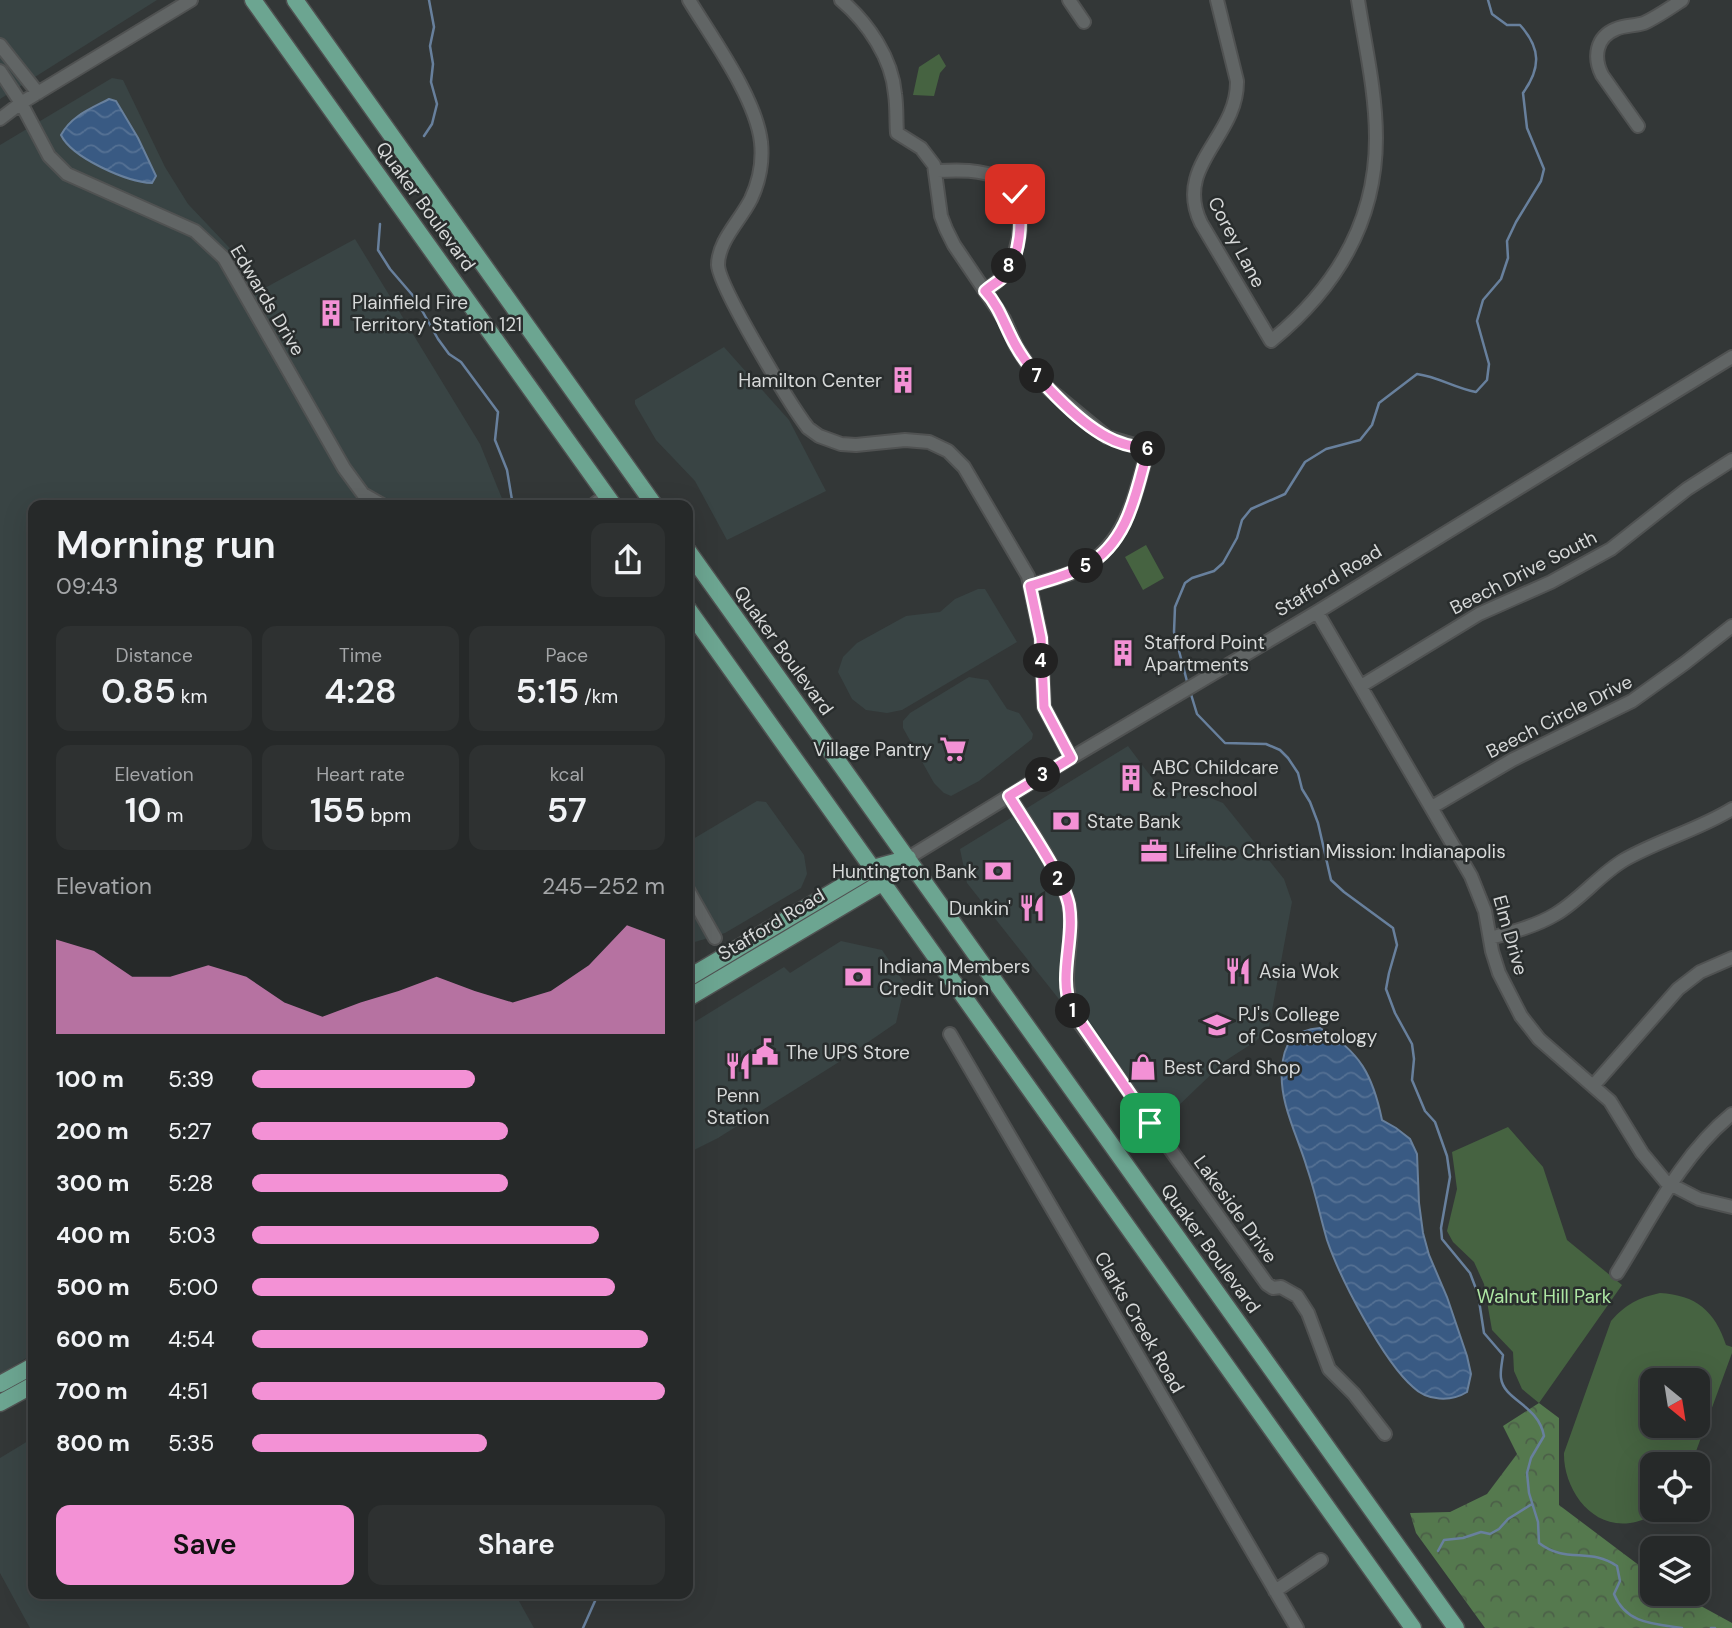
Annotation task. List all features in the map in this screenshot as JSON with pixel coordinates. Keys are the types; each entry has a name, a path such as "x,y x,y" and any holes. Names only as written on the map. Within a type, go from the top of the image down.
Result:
{"main road":[{"name":"Quaker Boulevard","path":"253,0 610,500"},
{"name":"Quaker Boulevard","path":"295,0 651,500"},
{"name":"Quaker Boulevard","path":"693,558 1456,1628"},
{"path":"693,616 1413,1628"},
{"name":"Stafford Road","path":"693,975 873,868 908,858"},
{"name":"Stafford Road","path":"693,995 883,882 908,858"},
{"path":"0,1384 28,1369"},
{"path":"0,1403 28,1388"}],"street":[{"path":"0,119 21,103 191,0"},
{"path":"689,0 754,113 761,142 760,171 751,198 719,252 719,274 752,337 808,428 819,436 841,444 920,440 939,446 956,457 972,479 1028,576 1041,638 1044,707 1071,758"},
{"path":"841,0 863,21 882,53 895,92 897,133 921,148 936,171 941,216 954,246 1004,319 1016,346 1032,371 1050,390 1107,437 1148,449 1128,518 1121,532 1104,553 1071,573 1030,586"},
{"path":"1069,0 1084,22"},
{"name":"Corey Lane","path":"1217,0 1237,81 1237,94 1232,112 1198,170 1192,191 1193,202 1200,223 1271,341 1311,306 1340,267 1356,234 1371,184 1376,153 1375,118 1358,0"},
{"path":"1638,126 1602,75 1597,51 1605,36 1617,28 1644,23 1682,0"},
{"path":"0,45 38,93"},
{"name":"Edwards Drive","path":"0,71 21,103 49,156 67,174 195,231 225,258 344,468 363,494 374,500"},
{"path":"936,171 982,172 1003,180 1015,194 1020,206 1014,257 1004,276 985,291"},
{"name":"Stafford Road","path":"908,858 1317,612 1732,357"},
{"name":"Beech Drive South","path":"1361,686 1479,614 1551,582 1611,549 1687,489 1732,460"},
{"name":"Elm Drive","path":"1317,612 1432,807 1480,897 1499,973 1521,1016 1549,1049 1593,1086 1619,1113 1658,1175 1672,1186 1699,1199 1732,1207"},
{"name":"Beech Circle Drive","path":"1432,807 1513,760 1632,701 1732,626"},
{"name":"Lakeside Drive","path":"1009,796 1061,884 1069,904 1066,991 1079,1022 1267,1284 1273,1288 1281,1287 1297,1296 1308,1313 1329,1369 1354,1394 1385,1434"},
{"path":"1490,938 1555,915 1622,862 1654,844 1701,826 1732,809"},
{"path":"693,899 715,938"},
{"path":"1593,1086 1678,989 1700,972 1732,958"},
{"name":"Clarks Creek Road","path":"950,1034 1297,1628"},
{"path":"1617,1273 1699,1146 1732,1114"},
{"path":"1275,1591 1321,1560"}],"shaded area":[{"path":"0,0 157,0 0,99"},
{"path":"112,78 123,80 165,167 188,204 242,261 263,289 355,239 480,444 503,500 28,500 28,1357 0,1374 0,145"},
{"path":"724,347 789,420 826,491 727,540 695,481 656,440 635,404 635,400"},
{"path":"978,589 985,589 1017,642 902,710 887,713 866,710 852,699 838,672 843,657 857,643 906,616 940,612 955,599"},
{"path":"969,677 988,680 1007,709 1019,713 1033,734 1032,739 979,781 951,796 934,783 903,728 903,721 910,713"},
{"path":"1128,746 1164,794 1183,787 1223,803 1284,879 1292,902 1269,1027 1256,1041 1225,1061 1150,1133 1062,1003 967,883 960,849"},
{"path":"757,801 766,802 804,855 807,874 801,888 725,933 693,943 693,839"},
{"path":"841,941 882,950 905,984 896,1023 718,1138 693,1150 693,1023 784,967 790,973"},
{"path":"28,1441 28,1599 518,1599 534,1628 30,1628 0,1573 0,1458"}],"green space":[{"path":"939,54 946,66 940,73 934,96 913,95 919,67"},
{"path":"1146,545 1164,578 1143,590 1125,557"},
{"name":"Walnut Hill Park","path":"1508,1127 1543,1167 1567,1240 1622,1285 1539,1403 1522,1389 1514,1371 1513,1352 1492,1330 1484,1284 1474,1262 1453,1242 1447,1231 1457,1189 1452,1152"},
{"path":"1660,1293 1694,1301 1710,1314 1726,1345 1732,1347 1732,1353 1710,1413 1710,1368 1640,1368 1640,1438 1701,1438 1696,1452 1640,1452 1640,1521 1616,1523 1591,1512 1582,1503 1568,1479 1564,1453 1611,1321 1627,1306"},
{"path":"1539,1403 1559,1418 1559,1505 1640,1566 1640,1606 1701,1606 1732,1623 1732,1628 1485,1628 1416,1533 1410,1513 1450,1512 1487,1494 1517,1454 1503,1426"}],"water":[{"path":"109,99 116,101 138,138 156,176 152,183 141,182 101,167 76,152 61,135 76,118"},
{"path":"1320,1028 1345,1046 1363,1066 1374,1090 1382,1120 1410,1139 1417,1154 1423,1233 1471,1374 1467,1392 1461,1395 1439,1399 1425,1395 1401,1375 1364,1318 1327,1240 1310,1177 1286,1107 1282,1082 1283,1061 1288,1045 1297,1035"}],"waterway":[{"path":"424,136 432,124 437,104 431,82 433,64 430,46 434,27 429,0"},
{"path":"1188,685 1174,632 1175,607 1185,583 1214,571 1223,563 1237,538 1242,520 1251,509 1285,494 1305,462 1326,449 1360,440 1372,425 1379,403 1417,374 1476,392 1487,380 1489,364 1477,321 1483,300 1501,279 1508,258 1507,241 1541,181 1544,169 1527,128 1523,93 1533,75 1535,50 1520,25 1507,25 1492,14 1488,0"},
{"path":"380,224 378,250 415,298 449,354 461,362 498,412 495,440 507,470 512,500"},
{"path":"1190,691 1197,714 1225,743 1266,744 1280,750 1288,758 1298,773 1302,789 1318,823 1331,880 1393,928 1397,945 1386,989 1395,1013 1412,1044 1412,1080 1425,1111 1435,1122 1447,1156 1450,1177 1441,1228 1442,1239 1470,1273 1478,1294 1484,1333 1503,1355 1503,1386 1535,1417 1544,1436 1531,1458 1527,1473 1529,1493 1538,1522 1539,1543 1559,1553 1607,1560 1617,1566 1620,1581 1614,1594 1626,1611 1642,1621 1682,1628"},
{"path":"1438,1551 1444,1540 1481,1532 1490,1534 1532,1504"},
{"path":"583,1628 594,1599"}],"place":[{"name":"Plainfield Fire Territory Station 121","path":"331,313"},
{"name":"Hamilton Center","path":"903,380"},
{"name":"Stafford Point Apartments","path":"1123,653"},
{"name":"Village Pantry","path":"953,749"},
{"name":"ABC Childcare & Preschool","path":"1131,778"},
{"name":"State Bank","path":"1066,821"},
{"name":"Lifeline Christian Mission: Indianapolis","path":"1154,851"},
{"name":"Huntington Bank","path":"998,871"},
{"name":"Dunkin'","path":"1032,908"},
{"name":"Asia Wok","path":"1238,971"},
{"name":"Indiana Members Credit Union","path":"858,977"},
{"name":"PJ's College of Cosmetology","path":"1217,1025"},
{"name":"The UPS Store","path":"765,1052"},
{"name":"Penn Station","path":"738,1066"},
{"name":"Best Card Shop","path":"1143,1067"}],"route":[{"path":"1015,194 1020,206 1014,257 1004,276 985,291 1004,319 1016,346 1032,371 1050,390 1107,437 1122,444 1148,449 1128,518 1121,532 1104,553 1071,573 1030,586 1041,638 1044,707 1071,758 1009,796 1061,884 1069,904 1066,991 1071,1008 1150,1123"}]}
